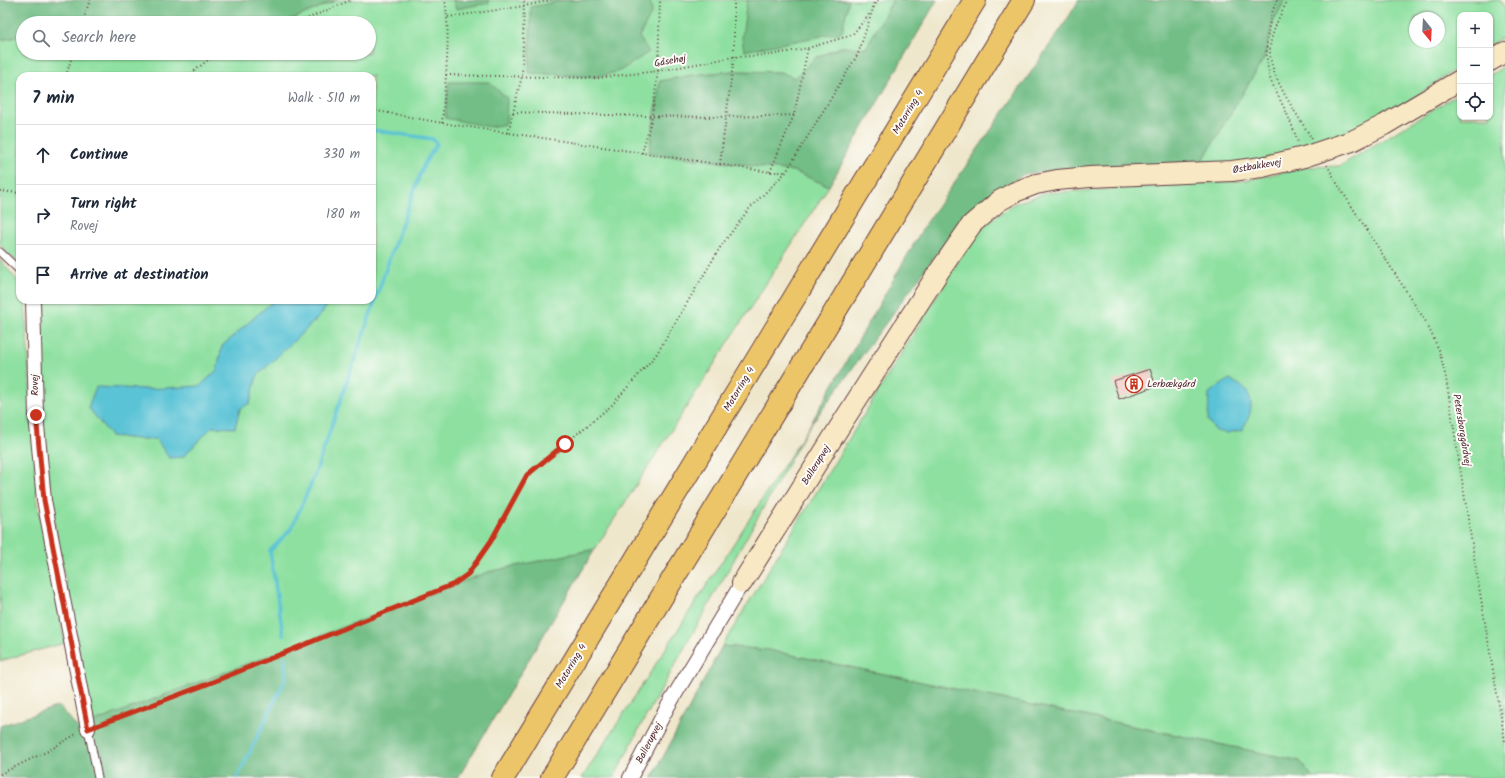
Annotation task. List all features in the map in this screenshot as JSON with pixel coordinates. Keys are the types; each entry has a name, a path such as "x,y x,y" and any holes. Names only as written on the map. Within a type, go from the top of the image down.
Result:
{"highway":[{"name":"Motorring 4","path":"502,778 975,0"},
{"path":"552,778 1024,0"}],"street":[{"path":"1493,59 1505,52"},
{"name":"Østbakkevej","path":"1036,184 1090,177 1232,172 1262,167 1312,155 1352,141 1384,125 1457,82"},
{"name":"Ballerupvej","path":"630,778 668,706 742,583 933,280 972,224 999,201 1015,192 1036,184"},
{"name":"Rovej","path":"33,304 36,415 44,500 88,729"}],"lane":[{"path":"0,252 16,267"},
{"path":"88,729 98,778"}],"path":[{"path":"84,16 90,0"},
{"path":"313,16 351,0"},
{"path":"442,123 446,75 447,17 445,0"},
{"path":"508,133 522,76 524,0"},
{"path":"447,17 525,6 551,0"},
{"path":"642,153 652,117 658,72 660,0"},
{"path":"720,164 734,57 734,0"},
{"path":"873,9 874,0"},
{"path":"0,774 50,750 88,729 210,683 454,584 468,574 491,541 527,475 611,406 656,355 721,246 749,209 786,172 858,54 873,9 878,0"},
{"path":"1277,0 1271,14 1267,42 1271,80 1287,114 1312,155"},
{"path":"1288,0 1275,29 1270,50 1275,76 1312,155"},
{"name":"Gåsehøj","path":"446,75 597,78 658,72 734,57 771,55 808,48 852,35 873,9"},
{"path":"770,172 794,116 808,48"},
{"path":"67,72 71,60"},
{"path":"194,72 208,60"},
{"path":"376,111 508,133 770,172 786,172"},
{"path":"513,112 652,117 726,118 794,116"},
{"name":"Petersborggårdvej","path":"1312,155 1338,185 1426,322 1438,350 1446,378 1505,741"},
{"path":"0,191 16,193"}],"green space":[{"path":"0,0 337,0 299,16 16,16 16,37 0,40"},
{"path":"337,0 893,0 866,48 841,47 815,58 795,78 780,72 733,71 693,75 660,81 649,153 793,171 829,186 595,549 488,572 93,723 50,500 42,416 41,304 376,304 376,72 16,72 16,261 6,252 0,244 0,40 16,37 16,60 376,60 376,16 299,16"},
{"path":"453,0 489,0 489,3 456,9"},
{"path":"564,0 650,0 652,12 639,37 649,52 620,71 595,77 529,73 531,7"},
{"path":"747,0 849,0 842,32 744,51 742,37"},
{"path":"893,0 937,0 829,186 793,171 649,153 660,81 693,75 733,71 780,72 795,78 815,58 841,47 866,48"},
{"path":"1079,0 1285,0 1274,20 1264,58 1198,168 1060,170 1024,174 977,206 944,244 807,430 923,228 1063,26"},
{"path":"1285,0 1500,0 1505,8 1505,35 1493,44 1493,12 1457,12 1457,68 1376,124 1260,162 1198,168 1264,58 1274,20"},
{"path":"1505,66 1505,778 1313,778 1300,761 768,650 722,646 960,258 986,224 1013,204 1045,193 1242,181 1307,167 1340,166 1457,95 1457,120 1493,120 1493,73"},
{"path":"449,82 489,82 507,98 506,124 490,127 445,118"},
{"path":"0,259 16,279 16,304 25,304 37,499 65,643 0,661"},
{"path":"807,430 640,727 614,778 582,778"},
{"path":"595,549 458,778 0,778 0,726 59,706 78,728 488,572"},
{"path":"722,646 768,650 1300,761 1313,778 652,778"}],"water":[{"path":"269,304 328,304 320,316 257,376 250,403 240,409 235,428 212,427 183,457 169,458 156,439 137,439 111,436 88,407 96,387 146,389 200,386 217,370 222,346"},
{"path":"1230,379 1245,389 1251,401 1251,406 1249,416 1242,430 1226,433 1216,431 1208,421 1209,393"}],"building":[{"name":"Lerbækgård","path":"1150,369 1156,386 1119,399 1113,381"}],"waterway":[{"path":"376,131 433,139 437,144 424,164 376,298"},
{"path":"283,635 270,551 291,529 314,477 374,304"},
{"path":"237,778 286,678 285,658"}],"place":[{"name":"Lerbækgård","path":"1134,384"}],"route":[{"path":"36,415 44,500 88,729 210,683 454,584 468,574 491,541 527,475 565,444"}]}
